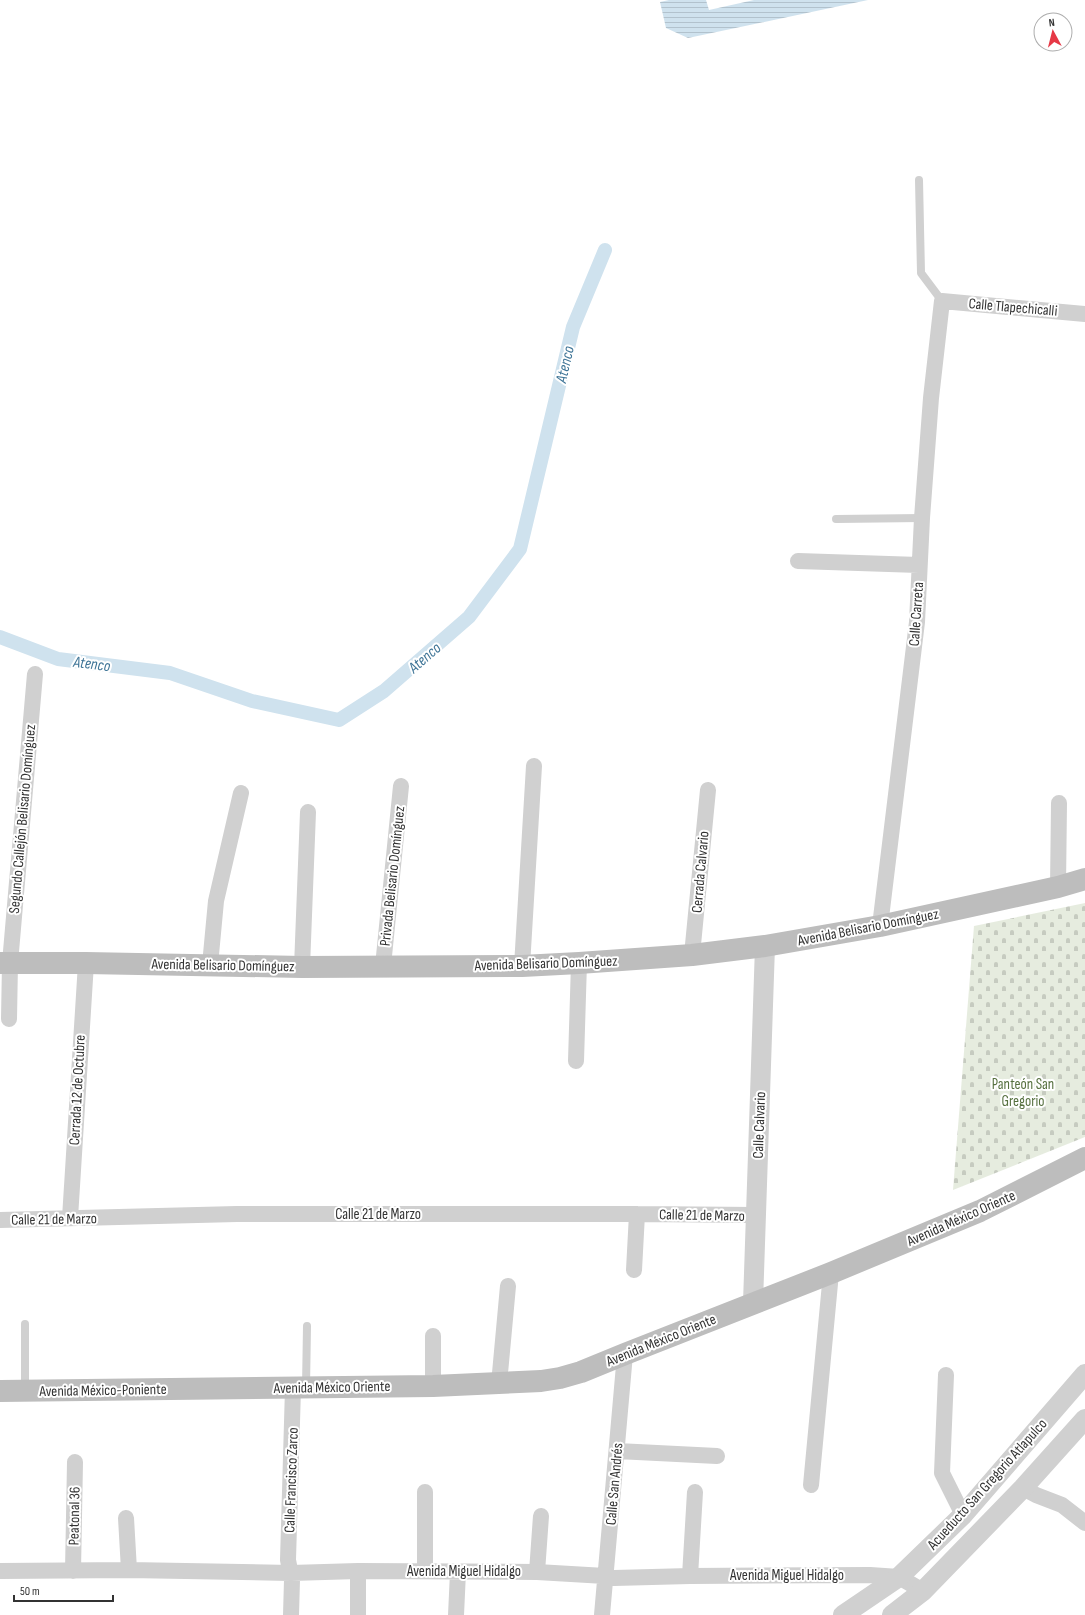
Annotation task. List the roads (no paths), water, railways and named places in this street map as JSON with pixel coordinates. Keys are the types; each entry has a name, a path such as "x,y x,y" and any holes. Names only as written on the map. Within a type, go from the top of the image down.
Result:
{"main road":[{"name":"Avenida Belisario Domínguez","path":"5,963 302,967 522,966 692,955 765,946 880,926 1058,887 1085,878"},
{"name":"Avenida México Oriente","path":"207,1389 499,1384 560,1378 581,1372 831,1273 980,1211 1085,1158"},
{"name":"Avenida México-Poniente","path":"0,1391 207,1389"}],"street":[{"name":"Calle Tlapechicalli","path":"942,301 1085,314"},
{"name":"Calle Carreta","path":"880,926 917,622 922,518 931,398 942,301"},
{"path":"798,561 920,565"},
{"name":"Segundo Callejón Belisario Domínguez","path":"5,963 35,674"},
{"path":"522,966 534,766"},
{"name":"Privada Belisario Domínguez","path":"383,966 401,786"},
{"name":"Cerrada Calvario","path":"692,955 708,790"},
{"path":"210,965 216,901 241,793"},
{"path":"1058,887 1059,803"},
{"path":"302,967 308,812"},
{"name":"Calle Calvario","path":"753,1303 765,946"},
{"path":"5,963 9,1019"},
{"name":"Cerrada 12 de Octubre","path":"70,1218 86,963"},
{"path":"576,1061 579,963"},
{"name":"Calle 21 de Marzo","path":"0,1220 237,1214 756,1215"},
{"path":"634,1270 637,1214"},
{"path":"811,1485 831,1273"},
{"path":"499,1384 508,1286"},
{"path":"433,1386 434,1336"},
{"name":"Calle San Andrés","path":"602,1615 625,1354"},
{"name":"Acueducto San Gregorio Atlapulco","path":"843,1615 899,1577 963,1515 1085,1374"},
{"path":"946,1375 942,1473 963,1515"},
{"name":"Calle Francisco Zarco","path":"291,1615 291,1573 288,1560 300,1388"},
{"name":"Acueducto San Gregorio Atlapulco","path":"892,1615 923,1591 1023,1488 1085,1419"},
{"path":"617,1451 716,1456"},
{"name":"Peatonal 36","path":"73,1571 75,1462"},
{"path":"1023,1488 1036,1495 1062,1505 1085,1523"},
{"path":"425,1492 425,1571"},
{"path":"690,1576 695,1492"},
{"path":"537,1572 541,1516"},
{"path":"126,1518 129,1570"},
{"name":"Avenida Miguel Hidalgo","path":"0,1571 129,1570 291,1573 358,1571 537,1572 605,1576 614,1578 870,1575 899,1577 923,1591"},
{"path":"358,1571 358,1615"},
{"path":"456,1615 458,1572"}],"lane":[{"path":"919,180 921,273 942,301"},
{"path":"836,519 922,518"},
{"path":"25,1324 25,1390"},
{"path":"300,1388 306,1326"}],"water":[{"path":"669,0 706,0 709,10 754,0 868,0 688,38 666,28 660,2"}],"waterway":[{"name":"Atenco","path":"0,637 58,659 170,673 252,701 339,720 384,691 469,617 520,549 573,327 605,250"}],"park label":[{"name":"Panteón San Gregorio","path":"1023,1092"}]}
